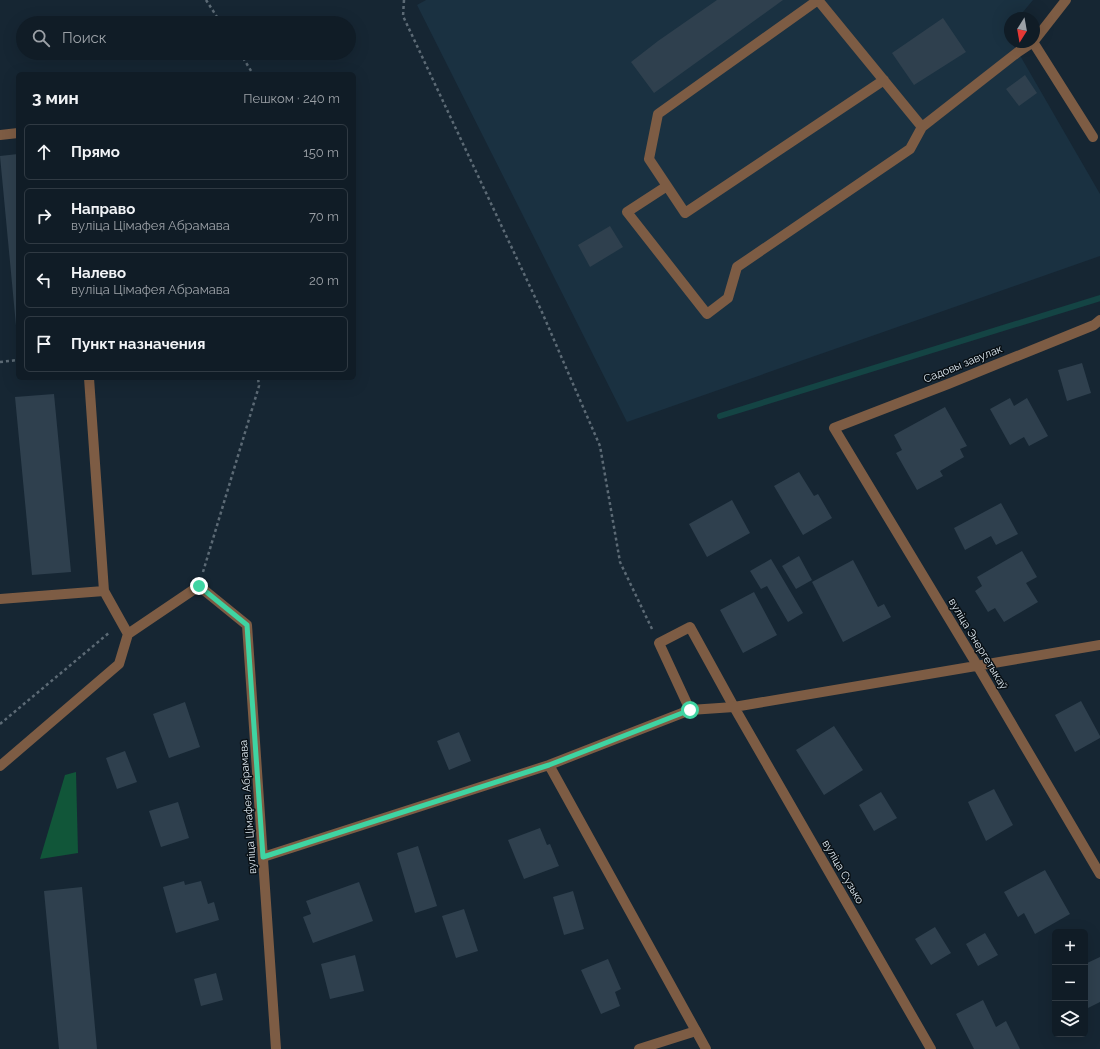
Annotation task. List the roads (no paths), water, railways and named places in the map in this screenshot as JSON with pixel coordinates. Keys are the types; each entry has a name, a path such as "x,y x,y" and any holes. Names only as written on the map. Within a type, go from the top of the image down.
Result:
{"street":[{"path":"884,80 685,213 649,159 658,114 818,0 884,80 922,127"},
{"path":"1040,33 1066,0"},
{"path":"667,186 627,212 707,314 728,298 737,267 910,149 922,127 1024,48"},
{"path":"1037,48 1093,137"},
{"path":"0,135 16,133"},
{"name":"Садовы завулак","path":"834,428 1087,328 1100,320"},
{"path":"0,766 119,664 128,634 104,591 89,380"},
{"name":"вуліца Энергетыкаў","path":"834,428 977,665 1100,874"},
{"name":"вуліца Цімафея Абрамава","path":"128,634 199,586 247,625 276,1049"},
{"path":"0,599 104,591"},
{"name":"вуліца Сузько","path":"690,710 659,643 690,627 734,707 931,1049"},
{"path":"263,857 549,765 690,710 734,707 1100,645"},
{"path":"549,765 706,1049"},
{"path":"639,1049 696,1031"}],"waterway":[{"path":"720,416 1100,298"}]}
